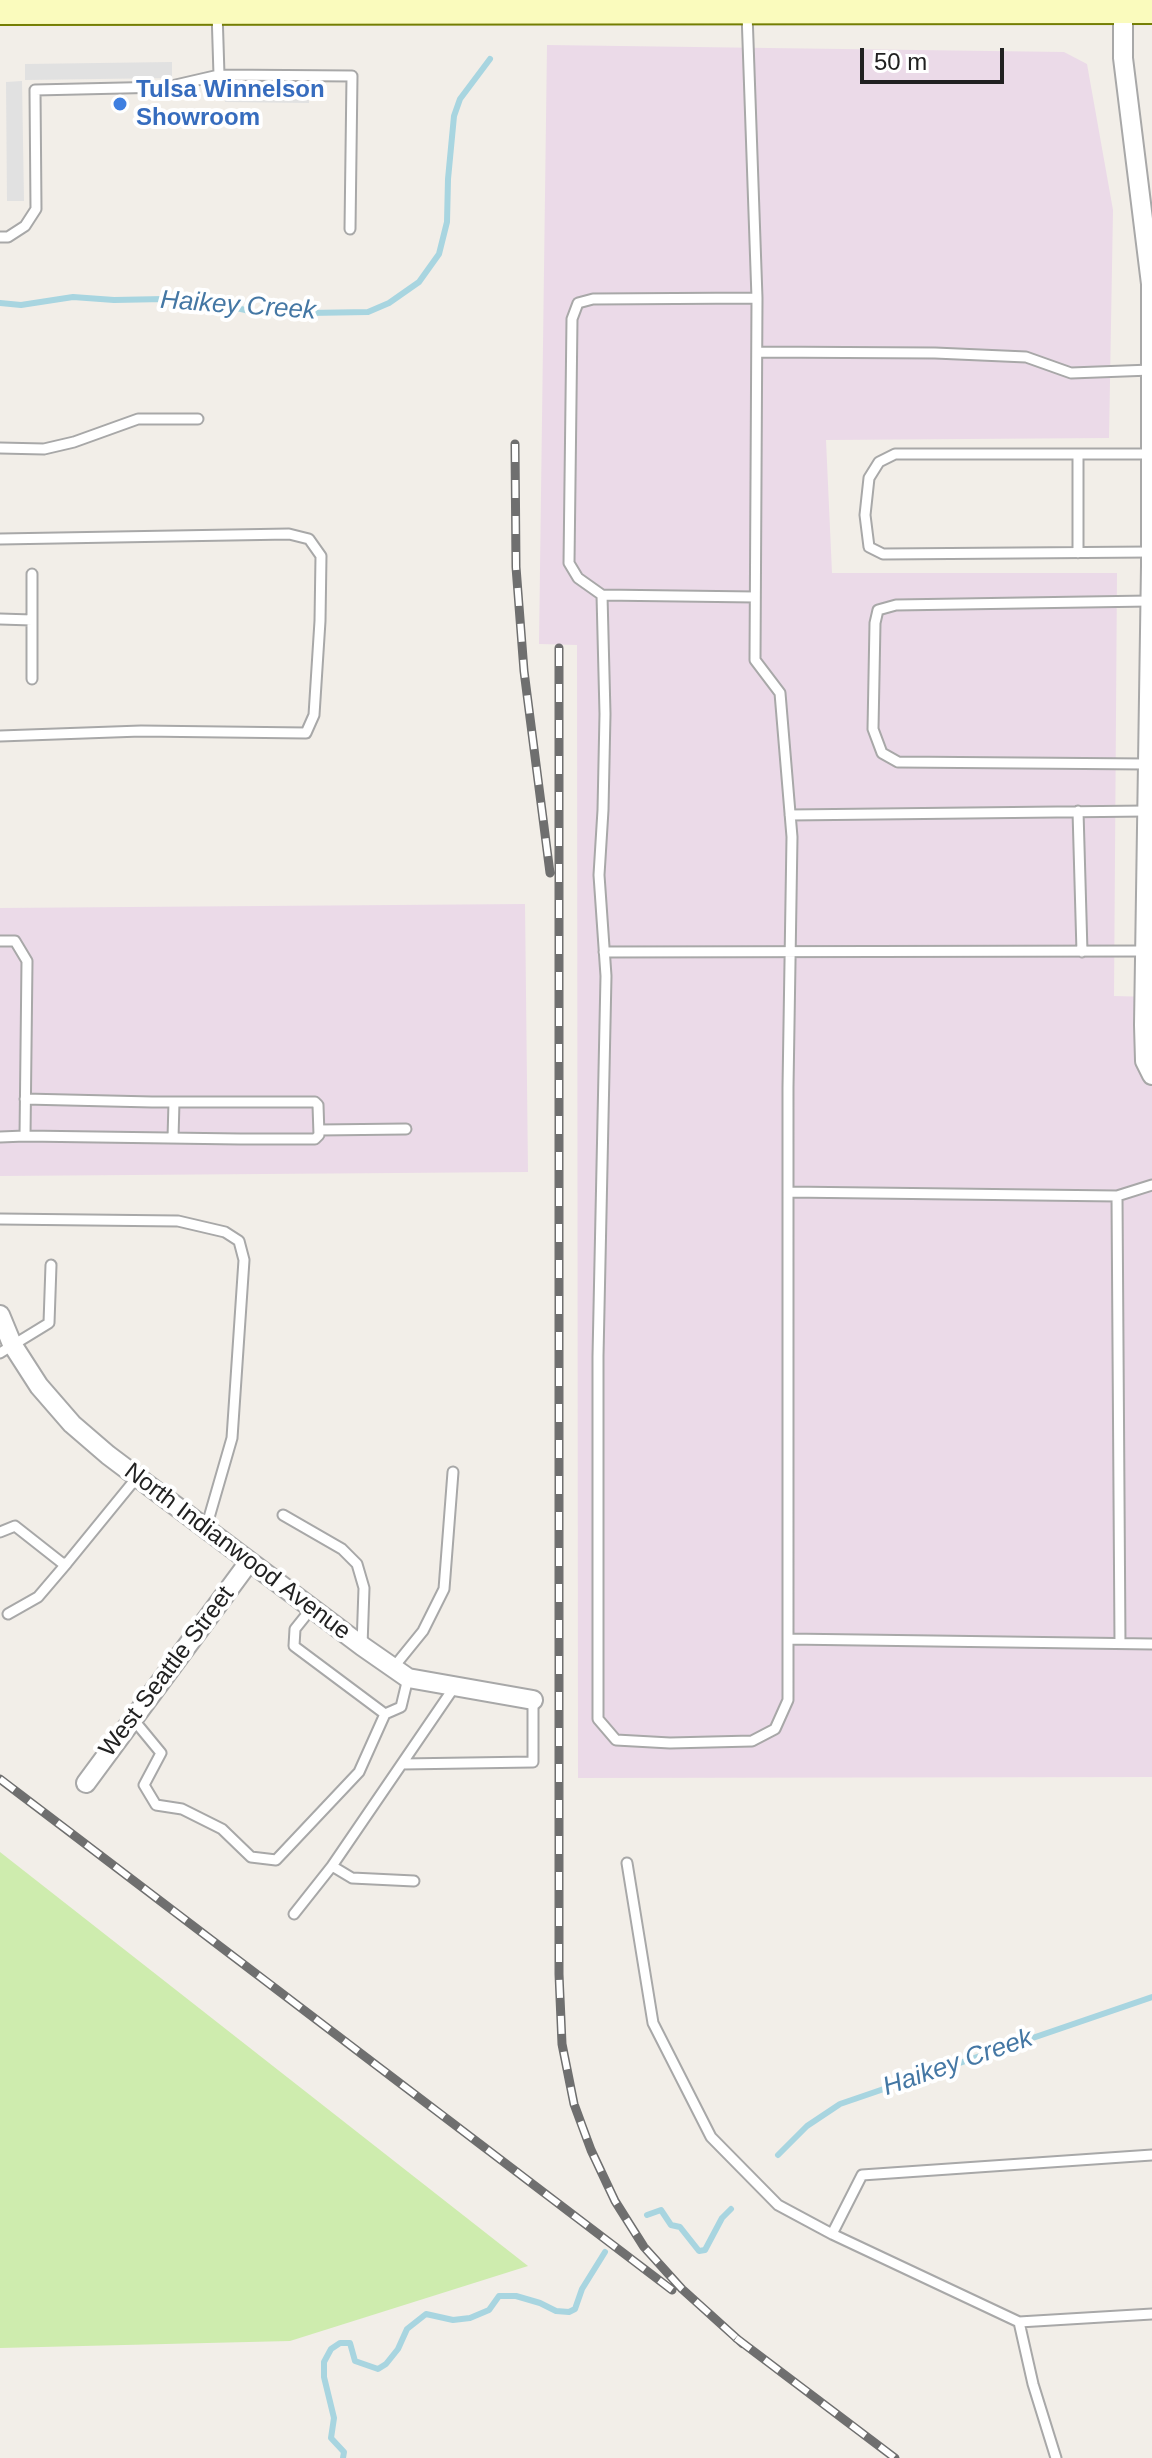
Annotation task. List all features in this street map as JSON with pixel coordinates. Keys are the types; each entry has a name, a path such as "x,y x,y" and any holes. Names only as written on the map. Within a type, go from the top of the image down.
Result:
{"main road":[{"path":"0,11 149,6 217,11 421,5 629,5 747,10 1123,3 1152,10"}],"street":[{"path":"1123,3 1123,58 1151,284 1151,561 1146,764 1146,951 1149,971 1145,1061 1152,1075"},
{"name":"North Indianwood Avenue","path":"0,1315 6,1349 72,1424 362,1646 400,1673 533,1700"},
{"name":"West Seattle Street","path":"86,1783 249,1562"}],"lane":[{"path":"602,595 605,714 599,875 604,952 598,1356 598,1719 616,1740 670,1743 752,1741 775,1729 788,1700 792,837 780,693 755,660 757,298 747,10"},
{"path":"217,11 219,75"},
{"path":"0,237 8,237 25,226 36,209 35,90 167,87 219,75 352,76 350,229"},
{"path":"755,597 602,595 578,578 569,563 571,344 572,319 578,303 593,299 757,298"},
{"path":"757,352 995,355 1026,357 1071,373 1151,370"},
{"path":"0,448 44,449 74,442 138,419 198,419"},
{"path":"1151,454 895,454 879,462 869,478 865,515 869,547 883,554 1078,553 1151,561"},
{"path":"1078,454 1078,553"},
{"path":"0,539 289,534 309,539 321,556 314,715 306,733 141,731 0,736"},
{"path":"32,574 32,679"},
{"path":"1146,764 898,762 882,753 873,729 874,653 878,610 896,605 1149,601"},
{"path":"0,619 32,620"},
{"path":"1078,811 1082,952"},
{"path":"790,815 1146,811"},
{"path":"0,941 15,941 27,961 25,1136"},
{"path":"604,952 1146,951"},
{"path":"0,1137 315,1139 319,1135 318,1105 315,1102 25,1099"},
{"path":"173,1138 174,1102"},
{"path":"319,1130 406,1129"},
{"path":"788,1192 1117,1196 1152,1185"},
{"path":"1117,1196 1120,1643"},
{"path":"0,1219 178,1221 225,1232 239,1241 244,1260 232,1438 206,1528"},
{"path":"6,1349 49,1323 51,1265"},
{"path":"133,1719 161,1753 144,1785 156,1805 182,1809 222,1829 251,1857 276,1860 359,1772 385,1714 401,1707 400,1673 444,1589 453,1472"},
{"path":"8,1614 38,1597 138,1476"},
{"path":"283,1515 342,1549 357,1564 364,1588 362,1646"},
{"path":"0,1532 15,1526 62,1563 67,1563"},
{"path":"311,1609 295,1629 294,1646 385,1714"},
{"path":"788,1639 1152,1644"},
{"path":"294,1914 332,1866 455,1686"},
{"path":"402,1764 533,1762 533,1700"},
{"path":"627,1863 653,2023 711,2137 778,2205 832,2234 1019,2322 1152,2314"},
{"path":"332,1866 352,1878 414,1881"},
{"path":"832,2234 862,2175 1152,2155"},
{"path":"1019,2322 1033,2384 1056,2458"}],"shaded area":[{"path":"547,45 1064,52 1087,64 1113,210 1109,438 826,440 832,573 1117,573 1114,996 1152,997 1152,1777 578,1778 577,645 539,644"},
{"path":"172,62 172,78 25,80 25,64"},
{"path":"22,81 24,201 7,201 6,82"},
{"path":"225,87 309,87 309,103 225,102"},
{"path":"525,904 528,1172 0,1176 0,908"}],"green space":[{"path":"0,1852 528,2266 290,2341 0,2348"}],"waterway":[{"name":"Haikey Creek","path":"0,303 21,305 73,297 164,299 215,303 254,312 309,313 368,312 389,303 419,282 439,254 447,222 454,116 460,99 490,59"},
{"name":"Haikey Creek","path":"778,2155 807,2126 840,2104 1152,1997"},
{"name":"Haikey Creek","path":"647,2215 661,2210 671,2225 680,2227 699,2251 705,2250 722,2218 731,2209"},
{"name":"Haikey Creek","path":"343,2458 344,2452 331,2438 334,2418 324,2377 324,2362 331,2349 340,2343 350,2343 355,2361 378,2369 398,2349 407,2329 426,2314 453,2320 470,2318 489,2310 499,2296 516,2296 556,2311 569,2312 575,2309 582,2289 605,2252"}],"railway":[{"path":"515,444 516,567 524,671 550,873"},
{"path":"559,648 559,1974 562,2044 574,2104 615,2201 644,2247 682,2289 743,2344"},
{"path":"0,1779 672,2290"},
{"path":"736,2338 895,2458"}],"place":[{"name":"Tulsa Winnelson Showroom","path":"120,104"}]}
